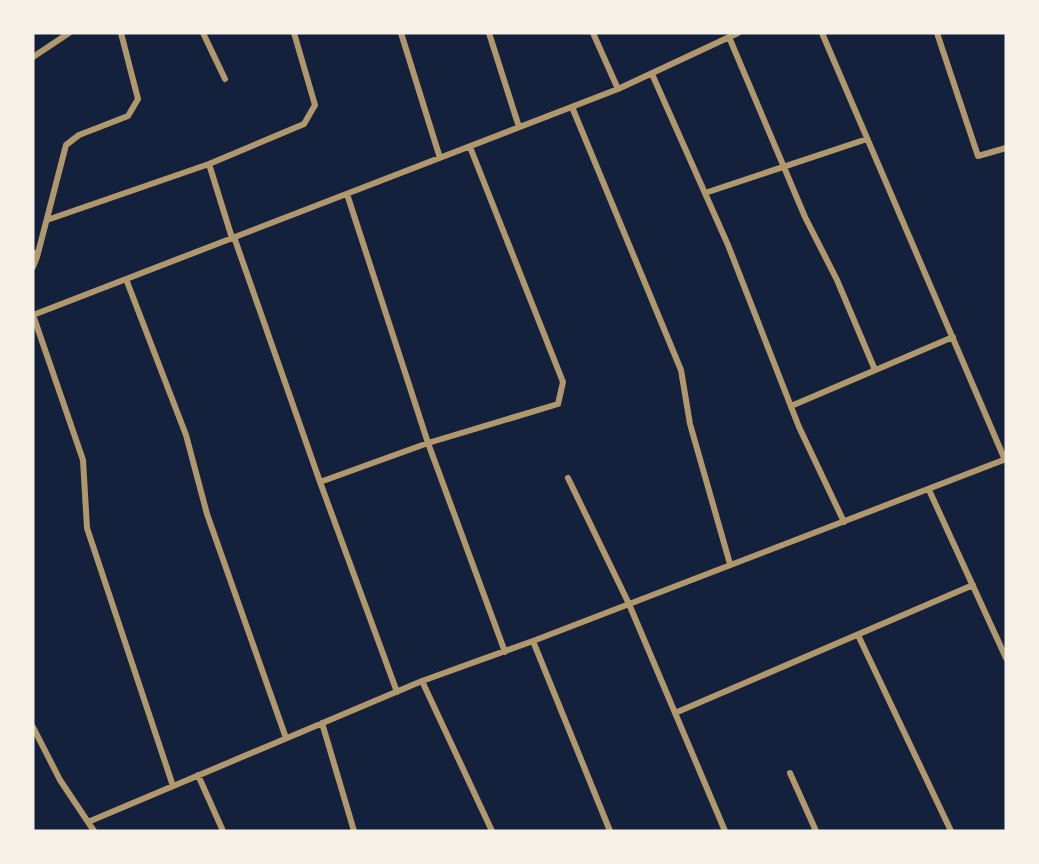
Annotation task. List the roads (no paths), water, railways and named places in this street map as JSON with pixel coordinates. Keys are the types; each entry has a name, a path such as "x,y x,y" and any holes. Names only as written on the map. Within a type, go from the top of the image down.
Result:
{"street":[{"path":"33,57 69,33"},
{"path":"33,267 66,145 79,135 128,116 138,99 121,33"},
{"path":"203,33 225,79"},
{"path":"47,220 209,164 304,124 315,105 294,33"},
{"path":"401,33 440,158"},
{"path":"489,33 519,127"},
{"path":"593,33 618,89"},
{"path":"172,786 87,528 82,460 33,314 618,89 738,33"},
{"path":"88,822 422,681 505,652 1006,460 822,33"},
{"path":"937,33 978,156 1006,148"},
{"path":"729,37 805,217 837,280 876,370"},
{"path":"652,74 750,298 799,427 844,522"},
{"path":"572,107 681,369 690,424 730,564"},
{"path":"705,193 867,139"},
{"path":"320,482 428,443 558,404 563,382 470,147"},
{"path":"209,164 232,238 234,237 397,692"},
{"path":"347,194 428,443 505,652"},
{"path":"126,279 186,435 207,514 286,738"},
{"path":"791,406 953,337"},
{"path":"568,478 629,604 725,831"},
{"path":"929,490 1006,658"},
{"path":"675,713 973,585"},
{"path":"858,635 951,831"},
{"path":"533,641 610,831"},
{"path":"422,681 492,831"},
{"path":"322,723 354,831"},
{"path":"33,727 60,780 94,831"},
{"path":"790,773 816,831"},
{"path":"198,775 223,831"}]}
